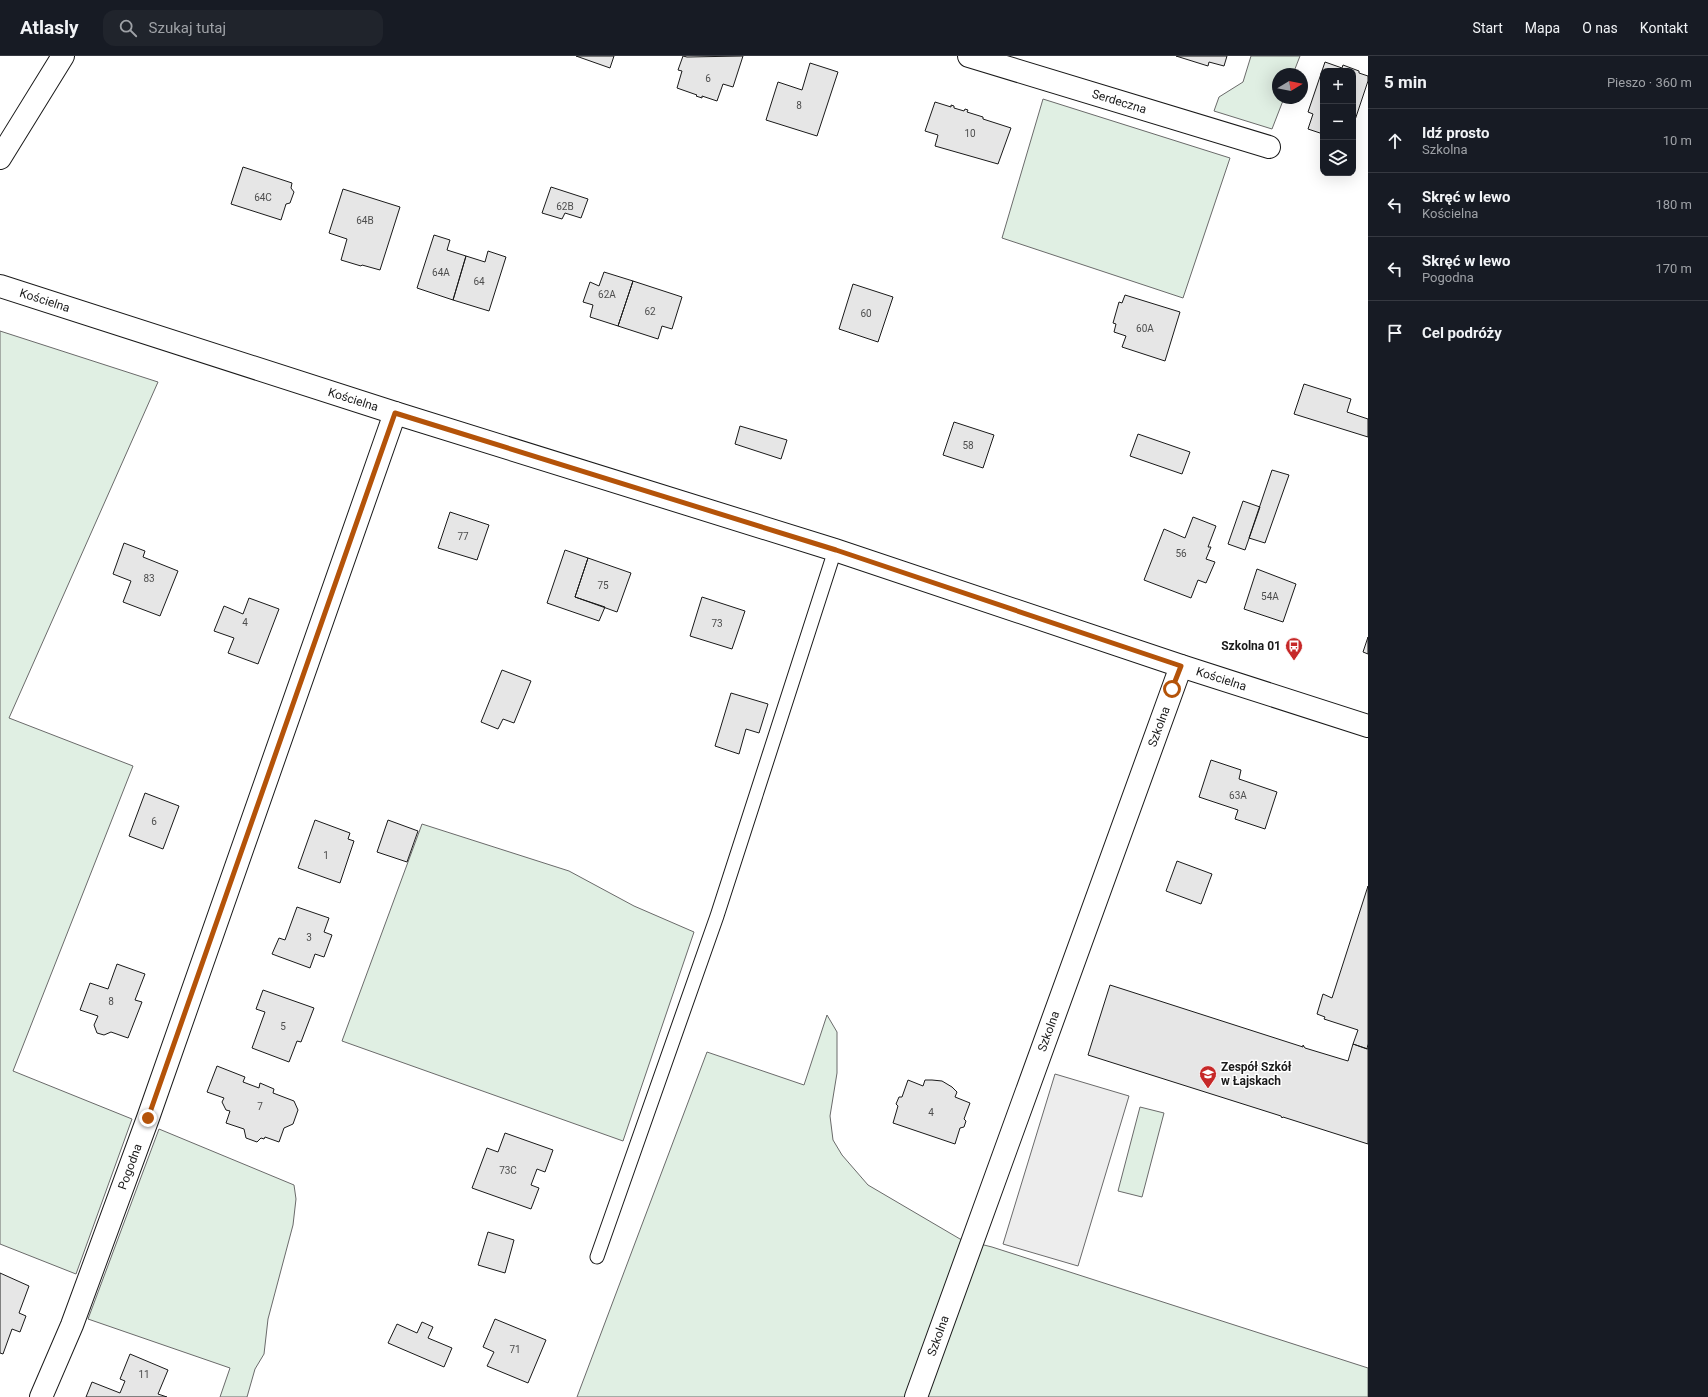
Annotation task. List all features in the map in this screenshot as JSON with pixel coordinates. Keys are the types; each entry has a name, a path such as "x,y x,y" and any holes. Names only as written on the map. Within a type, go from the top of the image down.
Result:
{"street":[{"path":"0,158 62,56"},
{"name":"Serdeczna","path":"970,56 1269,147"},
{"name":"Kościelna","path":"0,286 395,413 836,550 1181,666 1368,726"},
{"name":"Pogodna","path":"41,1397 72,1325 148,1118 395,413"},
{"name":"Szkolna","path":"916,1397 1181,666"}],"lane":[{"path":"597,1257 717,916 836,550"}],"green space":[{"path":"1251,56 1300,56 1295,68 1272,68 1272,104 1282,104 1272,129 1214,111 1219,97 1243,82"},
{"path":"1043,99 1230,158 1183,298 1002,238"},
{"path":"0,331 158,382 9,718 133,766 13,1071 132,1119 76,1274 0,1244"},
{"path":"422,824 569,871 634,906 694,932 623,1141 342,1041"},
{"path":"827,1015 837,1032 837,1073 830,1116 833,1140 842,1155 868,1185 960,1239 992,1247 1368,1368 1368,1397 577,1397 707,1052 804,1085"},
{"path":"1140,1107 1164,1113 1142,1197 1118,1191"},
{"path":"159,1129 294,1185 296,1199 293,1225 268,1319 264,1354 255,1369 247,1397 220,1397 230,1368 88,1319"}],"shaded area":[{"path":"1055,1074 1129,1096 1078,1266 1003,1244"}],"building":[{"path":"576,56 614,56 610,68"},
{"path":"683,56 743,56 733,87 723,84 717,101 702,96 702,98 677,88 682,71 678,70"},
{"path":"1176,56 1227,56 1224,66 1209,62 1208,66"},
{"path":"1325,62 1342,68 1323,68"},
{"path":"810,63 838,72 817,136 766,120 778,82 802,90"},
{"path":"1343,65 1351,68 1342,68"},
{"path":"1356,70 1359,71 1359,73 1368,76 1368,81 1356,117"},
{"path":"1320,77 1320,133 1308,129 1313,114 1308,112"},
{"path":"935,102 951,107 951,105 954,106 954,108 964,111 965,109 968,110 967,112 983,117 983,119 1011,128 998,164 935,146 938,135 925,131"},
{"path":"243,167 292,183 291,188 294,192 290,203 286,204 281,220 231,204"},
{"path":"551,187 588,199 581,218 565,213 562,219 542,213"},
{"path":"343,189 400,207 380,270 341,260 347,239 329,233"},
{"path":"434,235 450,240 447,250 466,256 453,300 417,288"},
{"path":"488,251 506,257 489,311 453,300 466,256 485,262"},
{"path":"604,272 633,281 618,326 590,317 593,305 583,302 590,282 599,286"},
{"path":"633,281 682,297 672,329 662,326 658,339 618,326"},
{"path":"853,284 893,297 878,342 839,329"},
{"path":"1125,295 1180,312 1165,361 1122,347 1126,336 1114,332 1116,324 1113,323 1119,302 1122,303"},
{"path":"1304,384 1351,399 1347,412 1368,419 1368,437 1294,414"},
{"path":"954,422 994,435 983,468 943,455"},
{"path":"740,426 787,440 781,459 735,444"},
{"path":"1138,434 1190,452 1182,474 1130,456"},
{"path":"1272,470 1289,475 1265,543 1249,538"},
{"path":"1243,501 1260,507 1245,550 1228,544"},
{"path":"450,512 489,525 477,560 438,548"},
{"path":"1193,517 1216,526 1208,547 1211,547 1206,559 1215,562 1206,583 1198,580 1191,598 1144,580 1164,529 1185,538"},
{"path":"124,543 145,551 143,557 178,571 160,616 123,602 131,581 113,574"},
{"path":"565,550 588,558 575,597 605,607 599,621 547,603"},
{"path":"588,558 631,573 617,612 575,597"},
{"path":"1257,569 1296,584 1283,622 1244,609"},
{"path":"702,597 745,611 732,649 690,636"},
{"path":"249,598 279,609 258,664 228,653 234,638 214,631 224,606 243,614"},
{"path":"1368,637 1368,654 1363,652"},
{"path":"502,670 531,681 514,723 503,719 498,729 481,722"},
{"path":"731,693 768,704 759,733 746,729 739,754 715,746"},
{"path":"1211,760 1241,770 1239,779 1277,792 1265,829 1235,819 1238,810 1199,797"},
{"path":"145,793 179,806 163,849 129,836"},
{"path":"315,820 350,833 348,839 354,841 340,883 298,868"},
{"path":"388,820 418,831 407,862 377,852"},
{"path":"1177,861 1212,874 1201,904 1166,891"},
{"path":"1368,886 1367,1049 1353,1044 1358,1030 1324,1019 1325,1017 1317,1014 1323,994 1332,998"},
{"path":"297,907 329,918 324,932 332,935 324,957 315,954 310,968 272,954 279,938 285,940"},
{"path":"117,964 145,974 135,1000 142,1002 128,1038 111,1032 104,1035 97,1033 94,1025 98,1016 80,1010 90,983 108,989"},
{"path":"1110,985 1303,1047 1303,1045 1305,1048 1348,1061 1353,1044 1368,1049 1368,1144 1283,1117 1282,1118 1281,1116 1088,1055"},
{"path":"263,990 314,1008 301,1042 297,1041 289,1062 252,1048 265,1012 256,1009"},
{"path":"217,1066 245,1077 243,1082 259,1088 260,1083 274,1089 273,1093 294,1101 298,1110 293,1124 284,1128 279,1142 265,1137 264,1139 261,1138 257,1142 246,1138 244,1129 226,1123 230,1111 226,1110 222,1102 224,1098 207,1092"},
{"path":"908,1080 923,1086 925,1080 942,1081 957,1092 955,1097 970,1103 964,1119 966,1121 964,1127 960,1128 955,1144 893,1123 898,1106 896,1104 899,1097 902,1097"},
{"path":"505,1133 553,1150 545,1172 537,1169 531,1185 539,1188 531,1209 472,1188 487,1148 498,1152"},
{"path":"488,1232 514,1240 505,1273 478,1265"},
{"path":"0,1273 29,1286 19,1313 26,1316 20,1332 12,1329 3,1354 0,1353"},
{"path":"495,1319 546,1340 528,1383 487,1366 494,1352 483,1347"},
{"path":"422,1322 433,1327 428,1338 452,1348 444,1367 388,1343 397,1324 417,1333"},
{"path":"130,1354 168,1370 158,1394 167,1397 86,1397 92,1382 120,1393 125,1381 120,1379"}],"place":[{"name":"Szkolna 01","path":"1294,661"},
{"name":"Zespół Szkół w Łajskach","path":"1208,1089"}],"route":[{"path":"148,1118 395,413 836,550 1181,666 1172,689"}]}
